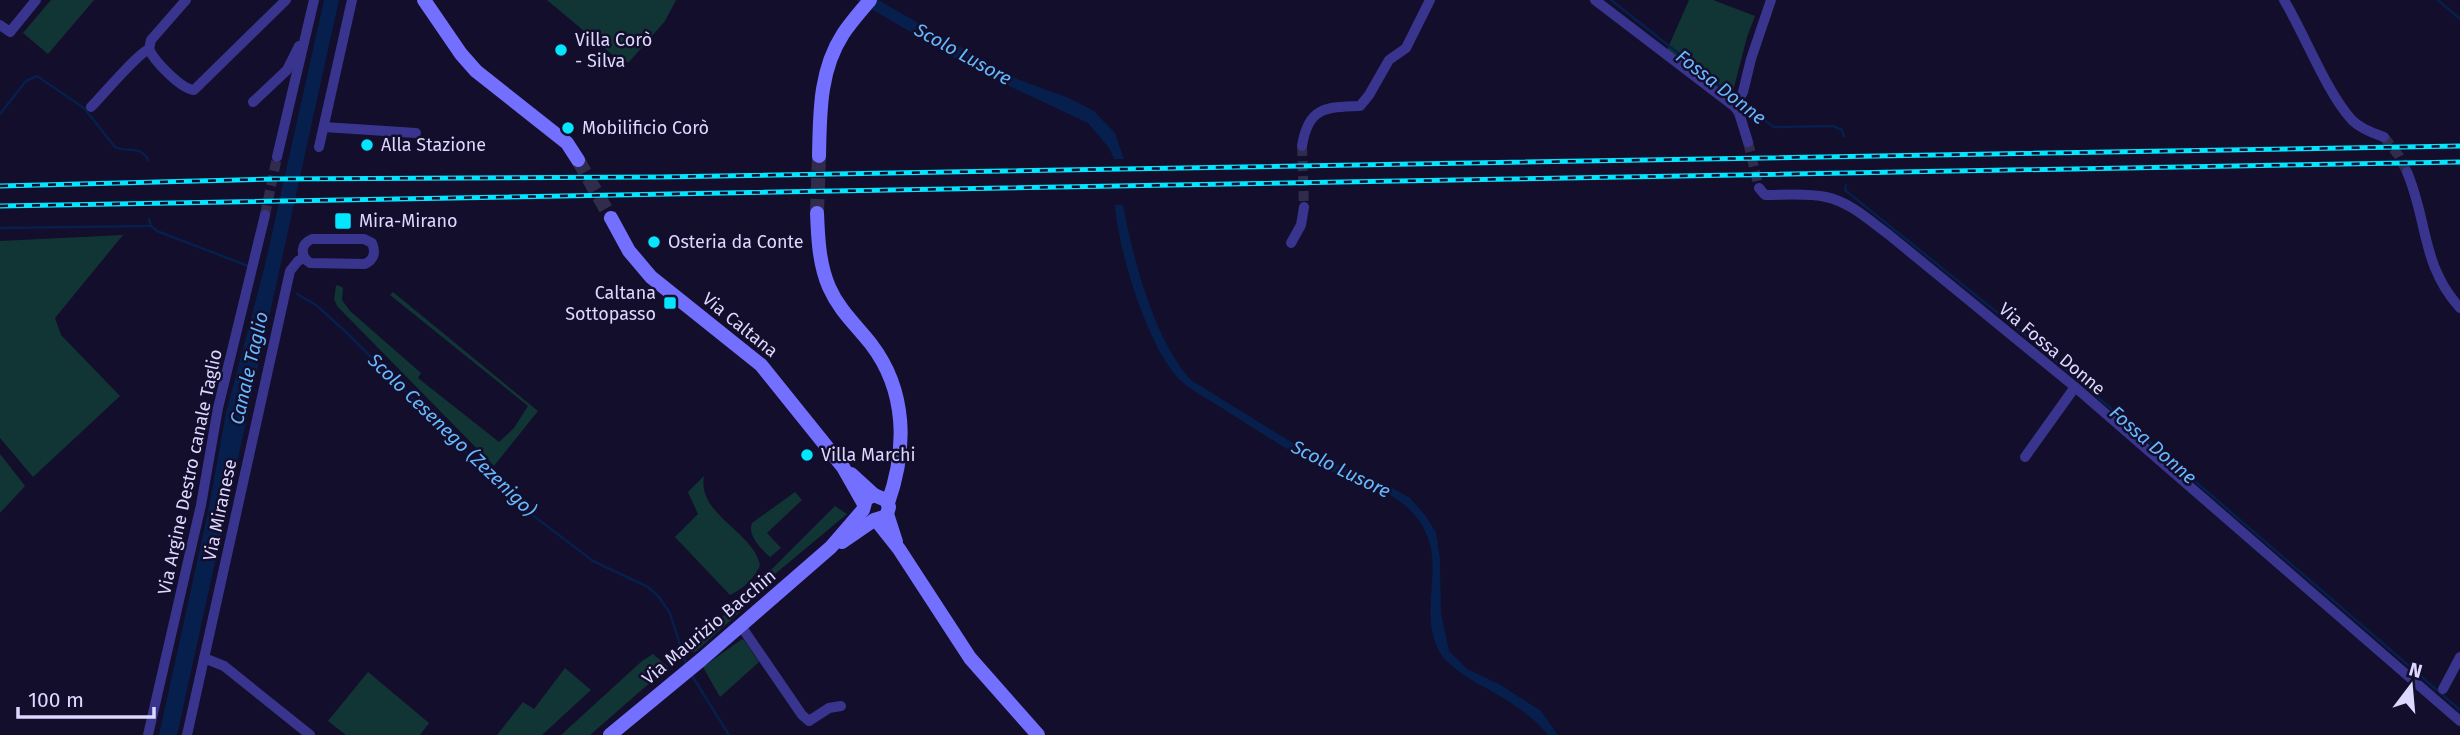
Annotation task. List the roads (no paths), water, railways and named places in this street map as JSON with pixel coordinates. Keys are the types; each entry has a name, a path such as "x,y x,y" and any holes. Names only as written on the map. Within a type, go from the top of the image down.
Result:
{"main road":[{"path":"424,0 476,71 567,143 579,160"},
{"path":"818,156 823,83 830,59 842,35 870,0"},
{"name":"Via Maurizio Bacchin","path":"610,735 831,547 848,539 875,508 897,464 901,426 898,397 879,355 839,305 829,286 820,251 817,213"},
{"name":"Via Caltana","path":"611,218 637,263 697,316 761,365 875,508 970,658 1038,735"}],"street":[{"path":"0,25 10,32 36,0"},
{"path":"186,0 151,40 149,49 154,58 186,89 194,90 286,0"},
{"path":"277,157 314,0"},
{"path":"319,146 352,0"},
{"path":"1302,146 1305,128 1316,113 1336,107 1360,106 1389,60 1406,48 1430,0"},
{"path":"1595,0 1737,105"},
{"path":"1748,142 1737,105 1771,0"},
{"path":"2284,0 2336,97 2352,121 2367,131 2384,137"},
{"path":"253,102 287,70 300,44 304,43"},
{"path":"91,107 140,54 149,49"},
{"path":"324,127 416,133"},
{"path":"2407,172 2414,188 2431,259 2441,283 2460,307"},
{"name":"Via Fossa Donne","path":"1759,188 1765,195 1825,197 1857,212 2075,387 2439,695 2460,721"},
{"path":"1291,243 1300,225 1304,207"},
{"name":"Via Argine Destro canale Taglio","path":"148,735 201,505 218,408 265,215"},
{"name":"Via Miranese","path":"317,239 365,239 372,243 374,252 368,262 360,264 316,264 304,258 305,244 317,239"},
{"name":"Via Miranese","path":"187,735 290,271 293,265 304,258"},
{"path":"2025,457 2075,387"},
{"path":"741,626 808,720 829,708 841,706"},
{"path":"2439,695 2460,656"},
{"path":"204,658 224,666 310,735"}],"water":[{"name":"Canale Taglio","path":"324,0 339,0 177,735 159,735 208,512 226,413 265,265"},
{"name":"Scolo Lusore","path":"856,0 878,0 1017,79 1069,98 1094,111 1115,133 1124,159 1114,159 1109,148 1088,123 977,71"},
{"name":"Scolo Lusore","path":"1115,205 1123,205 1139,273 1156,321 1166,343 1191,380 1312,455 1384,483 1410,498 1436,532 1440,559 1441,613 1449,651 1467,669 1499,684 1541,711 1558,735 1548,735 1524,712 1468,678 1442,655 1437,647 1430,612 1430,544 1411,511 1379,489 1316,465 1293,452 1194,391 1177,377 1155,343 1136,296 1122,246"}],"waterway":[{"name":"Fossa Donne","path":"1611,0 1735,98"},
{"path":"2438,0 2460,19"},
{"name":"Scolo Cesenego (Zezenigo)","path":"0,114 26,81 37,76 84,108 115,147 142,152 148,160"},
{"name":"Fossa Donne","path":"1740,102 1774,127 1833,126 1842,130 1844,136"},
{"name":"Fossa Donne","path":"1846,185 1845,190 2034,342 2460,710"},
{"name":"Scolo Cesenego (Zezenigo)","path":"149,219 151,226 157,231 248,266"},
{"path":"0,228 151,226"},
{"name":"Scolo Cesenego (Zezenigo)","path":"297,294 316,305 347,333 518,504 593,561 648,587 658,596 670,613 686,664"},
{"name":"Scolo Cesenego (Zezenigo)","path":"691,674 729,735"}],"tunnel":[{"path":"2384,137 2399,156 2407,172"},
{"path":"1748,142 1759,188"},
{"path":"1302,146 1304,207"},
{"path":"817,213 819,156"},
{"path":"265,215 277,157"},
{"path":"578,160 611,218"}],"railway":[{"path":"0,186 274,179 659,177 2460,146"},
{"path":"0,206 2460,162"}],"place":[{"name":"Villa Corò - Silva","path":"561,50"},
{"name":"Mobilificio Corò","path":"568,128"},
{"name":"Alla Stazione","path":"367,145"},
{"name":"Mira-Mirano","path":"343,221"},
{"name":"Osteria da Conte","path":"654,242"},
{"name":"Caltana Sottopasso","path":"670,303"},
{"name":"Villa Marchi","path":"807,455"}]}
